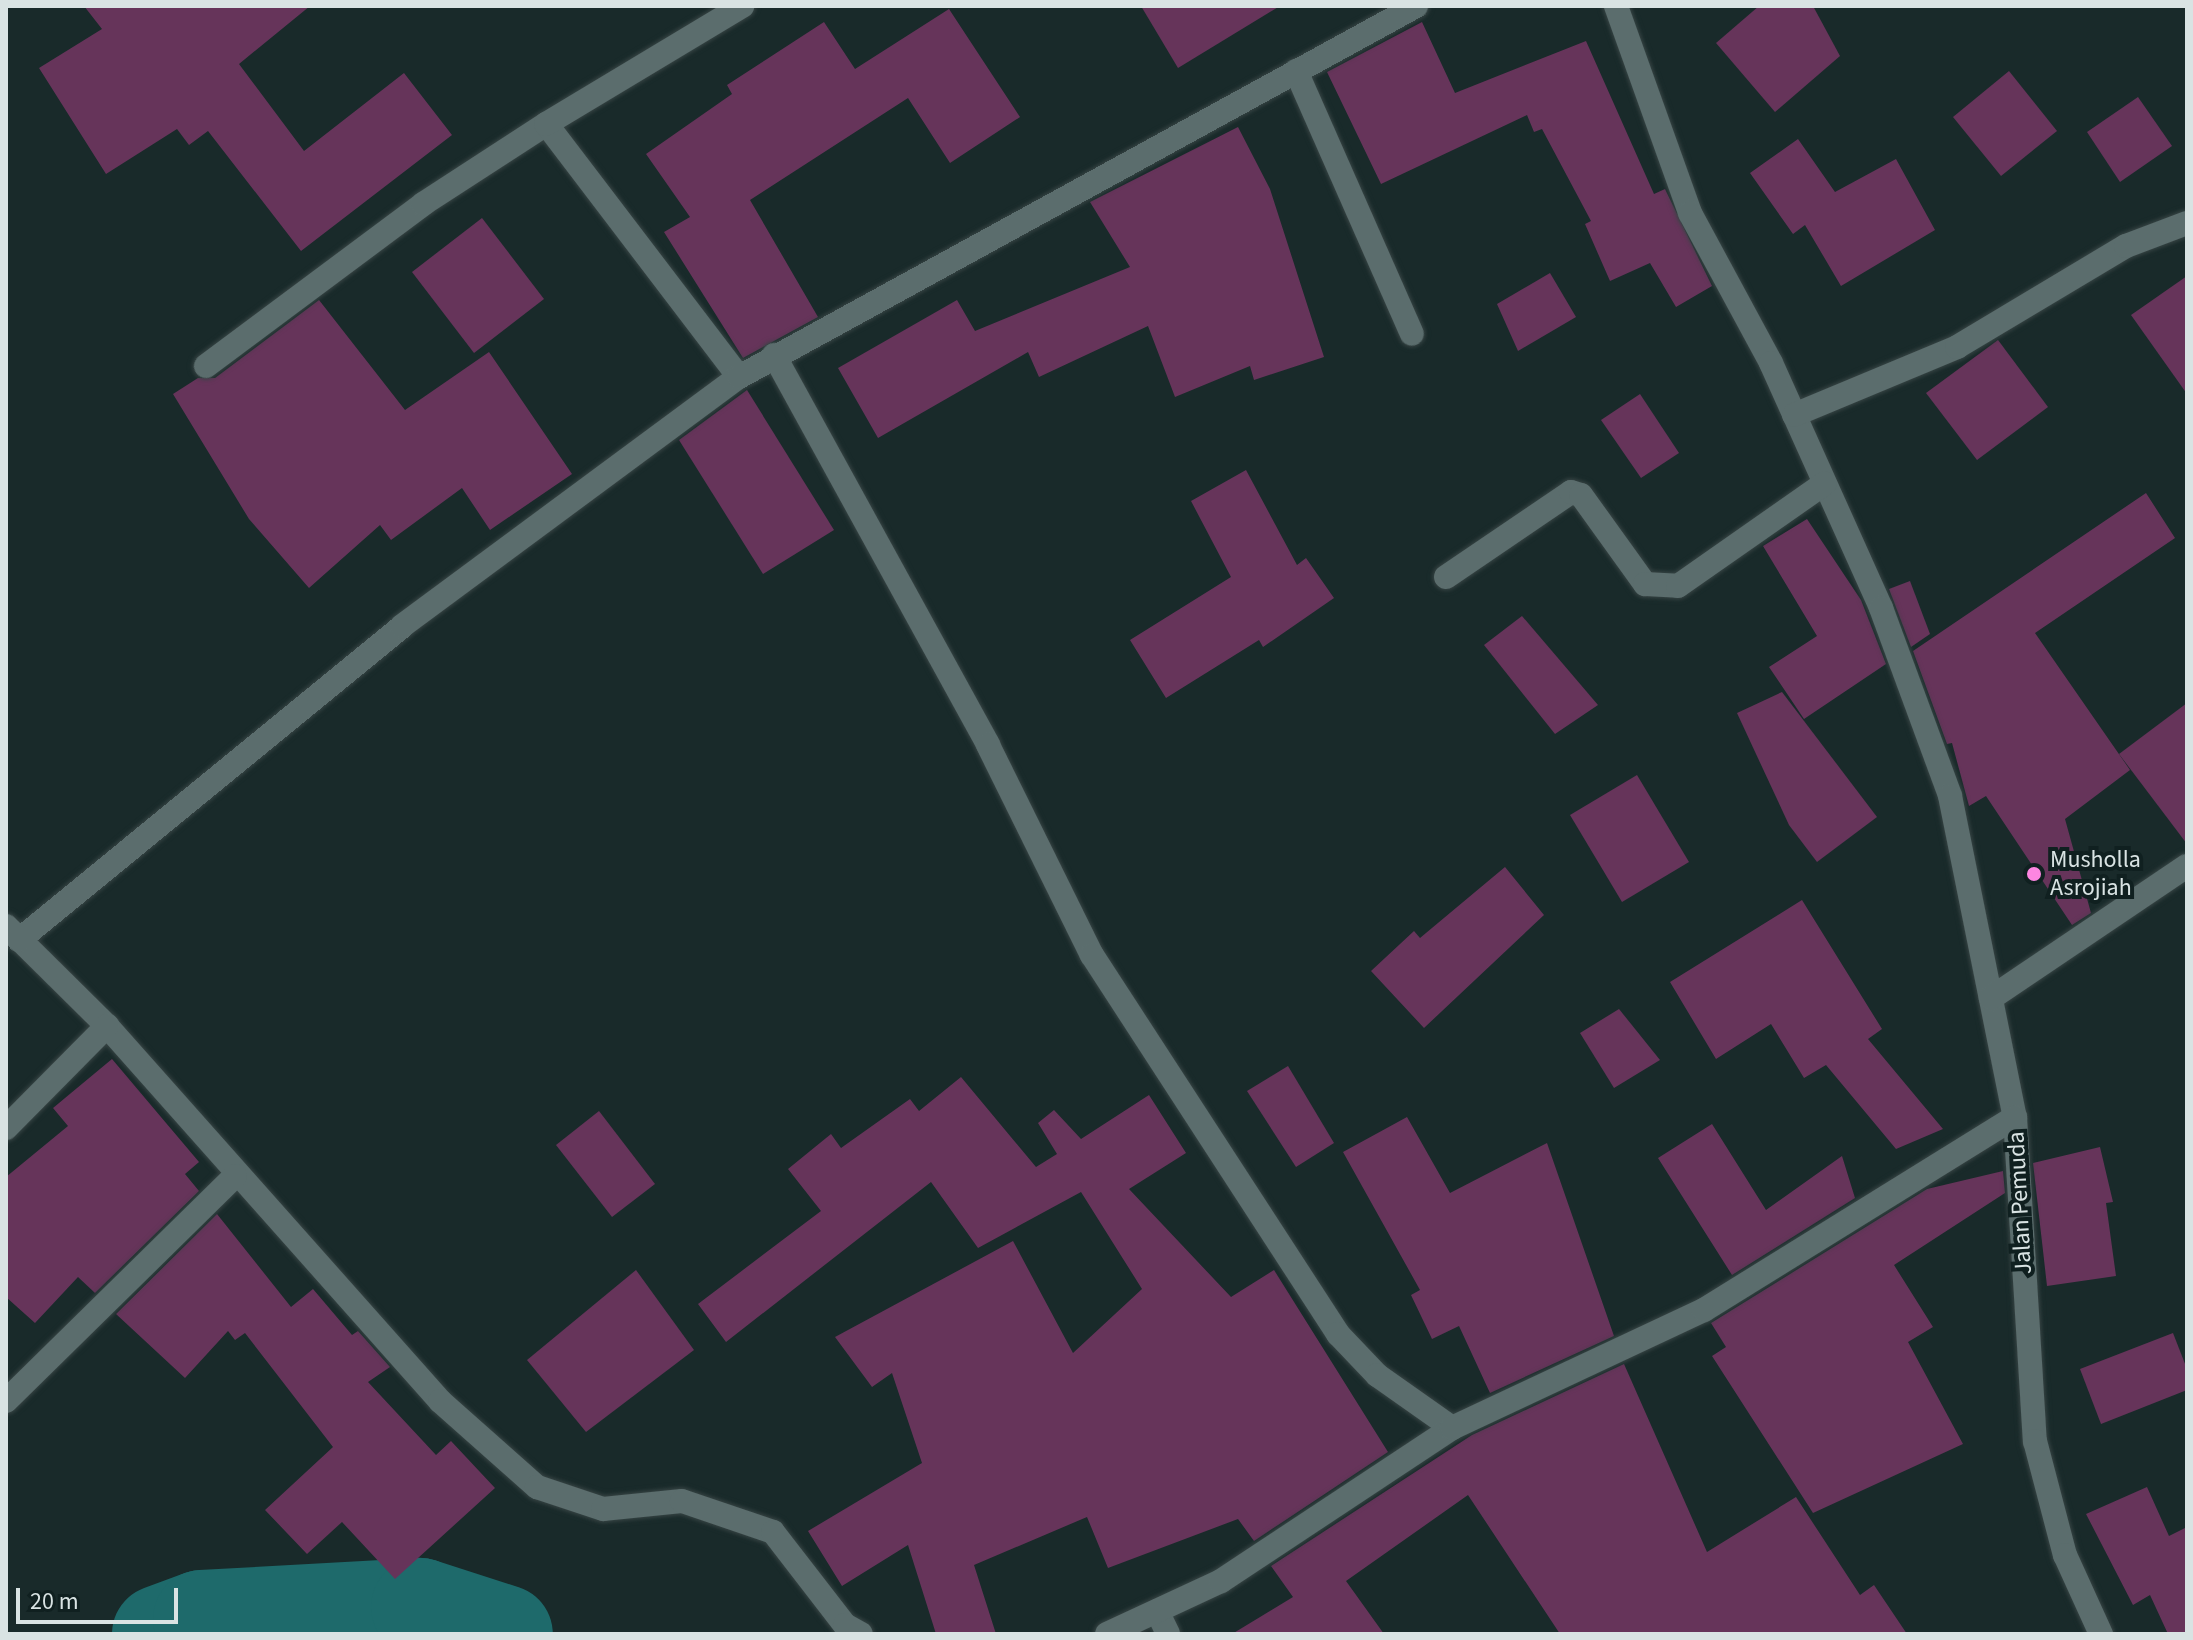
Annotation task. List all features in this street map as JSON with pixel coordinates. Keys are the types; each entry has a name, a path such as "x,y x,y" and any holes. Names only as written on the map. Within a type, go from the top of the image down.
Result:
{"street":[{"path":"206,366 423,204 546,124 742,6"},
{"path":"861,1634 845,1625 773,1532 682,1501 603,1509 537,1487 440,1401 235,1176 107,1026 13,933 402,626 739,377 774,355 1416,6"},
{"name":"Jalan Pemuda","path":"1616,6 1690,213 1794,415 1881,608 1950,796 2015,1117 2035,1441 2065,1555 2101,1634"},
{"path":"1296,71 1412,334"},
{"path":"546,124 739,377"},
{"path":"1794,415 1957,347 2126,246 2187,223"},
{"path":"774,355 988,745 1092,955 1338,1334 1377,1375 1452,1428"},
{"path":"1446,577 1571,492 1581,495 1645,584 1678,586 1825,483"},
{"path":"1991,998 2187,866"},
{"path":"6,1128 107,1026"},
{"path":"1107,1634 1221,1581 1452,1428 1704,1310 2015,1117"},
{"path":"6,1401 235,1176"},
{"path":"1157,1611 1168,1634"}],"building":[{"path":"84,6 310,6 239,64 304,151 404,73 452,135 301,251 208,131 189,145 177,129 106,174 39,68 102,29"},
{"path":"1141,6 1280,6 1178,68"},
{"path":"1759,6 1813,6 1840,56 1775,112 1716,43"},
{"path":"949,9 1020,117 950,163 908,98 750,200 818,317 743,358 664,232 690,217 646,154 732,94 727,85 824,22 855,69"},
{"path":"1422,22 1455,93 1586,41 1654,194 1665,189 1712,286 1676,307 1650,263 1610,281 1585,224 1591,221 1542,129 1534,132 1527,115 1381,184 1327,72"},
{"path":"2009,71 2057,131 2001,176 1953,117"},
{"path":"2138,97 2172,146 2120,182 2087,132"},
{"path":"1238,127 1270,189 1324,357 1254,380 1250,366 1175,397 1148,326 1039,377 1028,352 878,438 838,368 957,300 975,331 1130,267 1090,202"},
{"path":"1798,139 1835,192 1896,159 1935,230 1841,286 1805,225 1793,234 1750,173"},
{"path":"482,218 544,299 474,353 412,272"},
{"path":"1550,273 1576,317 1518,351 1497,304"},
{"path":"2187,276 2187,394 2131,315"},
{"path":"319,300 405,410 489,352 572,474 490,530 462,488 391,540 380,525 309,588 249,519 173,394 198,378 215,378"},
{"path":"1998,340 2048,407 1977,460 1926,393"},
{"path":"747,390 834,530 763,574 679,440"},
{"path":"1640,394 1679,453 1641,478 1601,420"},
{"path":"1246,470 1297,565 1306,558 1334,598 1263,647 1259,640 1166,698 1130,640 1231,577 1191,501"},
{"path":"2146,493 2175,538 2035,633 2130,770 2065,819 2091,913 2072,925 1986,796 1969,806 1952,743 1947,744 1913,651"},
{"path":"1807,519 1861,600 1886,664 1804,719 1769,667 1817,636 1763,546"},
{"path":"1910,581 1930,634 1911,647 1889,589"},
{"path":"1522,616 1598,705 1555,734 1484,645"},
{"path":"1782,692 1877,817 1817,862 1789,825 1737,713"},
{"path":"2187,703 2187,844 2119,754"},
{"path":"1637,775 1689,862 1622,902 1570,815"},
{"path":"1505,867 1544,915 1424,1028 1371,971 1414,931 1420,938"},
{"path":"1802,900 1882,1029 1868,1039 1943,1129 1896,1149 1826,1065 1804,1078 1771,1024 1716,1059 1670,982"},
{"path":"1619,1009 1660,1060 1614,1088 1580,1033"},
{"path":"112,1059 199,1162 185,1174 199,1191 95,1293 78,1277 35,1323 6,1297 6,1177 68,1126 53,1108"},
{"path":"1288,1066 1334,1143 1296,1167 1247,1091"},
{"path":"961,1077 1036,1167 1057,1154 1038,1123 1054,1110 1081,1139 1149,1095 1186,1153 1129,1189 1231,1297 1274,1270 1388,1452 1254,1541 1238,1519 1108,1568 1087,1517 974,1565 996,1634 936,1634 908,1545 842,1586 808,1531 922,1463 892,1373 872,1387 835,1337 1013,1241 1073,1353 1142,1289 1081,1192 978,1248 931,1182 726,1342 698,1304 821,1211 788,1169 831,1134 841,1148 910,1099 919,1111"},
{"path":"599,1111 655,1184 612,1217 556,1145"},
{"path":"1407,1117 1450,1193 1547,1143 1614,1336 1490,1393 1459,1326 1432,1339 1411,1295 1420,1290 1343,1152"},
{"path":"1712,1124 1766,1210 1842,1156 1855,1198 1732,1275 1658,1158"},
{"path":"2100,1147 2113,1202 2106,1203 2116,1276 2047,1286 2033,1163"},
{"path":"2003,1171 2005,1193 1894,1265 1933,1327 1908,1342 1963,1444 1813,1513 1712,1356 1726,1347 1711,1323 1927,1189"},
{"path":"217,1214 291,1307 313,1289 352,1335 358,1331 390,1367 368,1382 436,1455 451,1441 495,1488 395,1579 342,1522 307,1554 265,1510 333,1447 245,1333 235,1340 228,1331 185,1378 116,1314"},
{"path":"636,1270 694,1350 586,1432 527,1360"},
{"path":"2173,1333 2187,1369 2187,1390 2101,1424 2080,1369"},
{"path":"1624,1364 1707,1552 1796,1497 1860,1595 1874,1585 1907,1634 1560,1634 1468,1495 1346,1581 1384,1634 1232,1634 1293,1597 1271,1566 1472,1435"},
{"path":"2147,1487 2169,1536 2187,1527 2187,1634 2168,1634 2150,1595 2133,1605 2086,1514"}],"waterway":[{"path":"161,1634 202,1619 420,1607 504,1634"}],"place":[{"name":"Musholla Asrojiah","path":"2034,874"}]}
